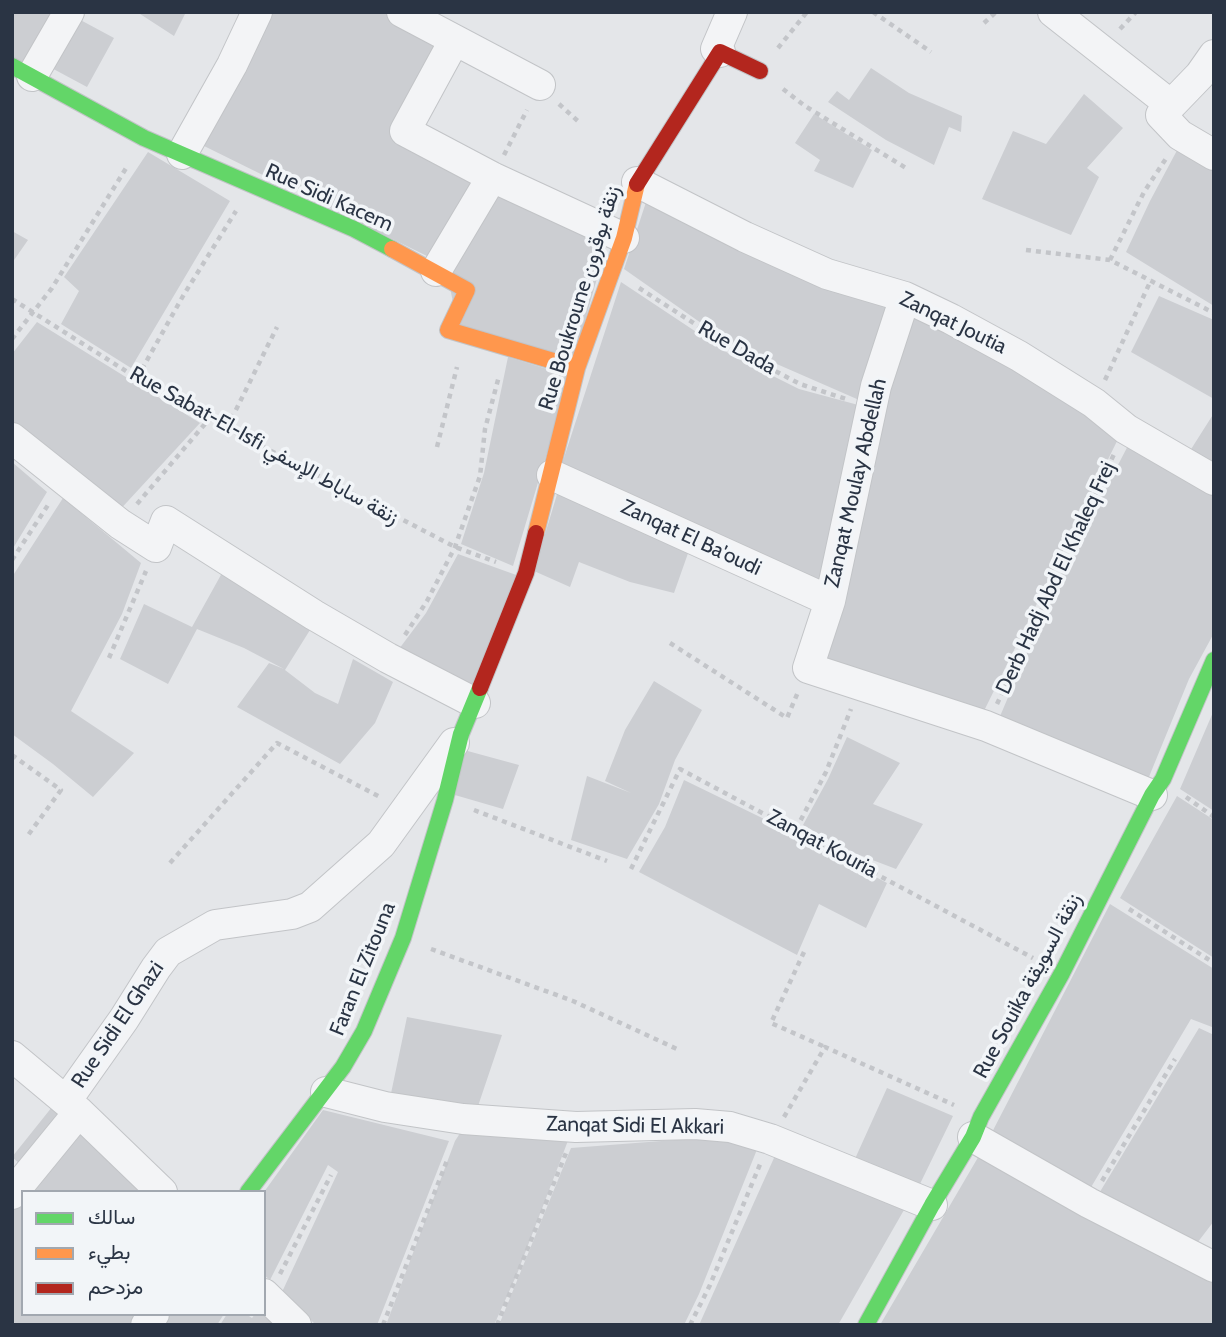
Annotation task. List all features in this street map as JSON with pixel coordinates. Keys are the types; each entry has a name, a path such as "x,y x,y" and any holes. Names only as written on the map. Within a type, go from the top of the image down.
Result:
{"street":[{"path":"22,71 69,12"},
{"path":"182,154 232,65 257,12"},
{"path":"402,12 540,85"},
{"path":"732,12 716,49 761,71"},
{"path":"1053,12 1171,105"},
{"path":"454,41 405,131 492,177 624,238"},
{"name":"Rue Boukroune زنقة بوقرون","path":"461,734 526,573 577,368 624,238 637,182 720,52"},
{"path":"1214,55 1161,115 1180,135 1214,155"},
{"name":"Rue Sidi Kacem","path":"22,71 144,138 251,187 354,229 436,271 467,290 448,330 465,336"},
{"path":"436,271 492,177"},
{"name":"Zanqat Joutia","path":"637,182 745,237 827,274 905,297 951,319 1019,356 1094,403 1126,429 1214,480"},
{"name":"Zanqat Moulay Abdellah","path":"808,668 830,601 871,406 905,297"},
{"path":"465,336 577,368"},
{"path":"12,438 120,524 156,547 166,521 314,615 388,658 475,703"},
{"name":"Zanqat El Ba'oudi","path":"552,475 830,601"},
{"name":"Rue Souika زنقة السويقة","path":"866,1325 1062,973 1163,779 1214,660"},
{"path":"808,668 986,726 1153,795"},
{"name":"Faran El Zitouna","path":"250,1190 327,1092 364,1031 403,939 445,800 461,734"},
{"name":"Rue Sidi El Ghazi","path":"12,1194 73,1107 124,1019 169,952 215,925 292,914 310,907 381,844 461,734"},
{"path":"12,1056 73,1107 160,1190"},
{"name":"Zanqat Sidi El Akkari","path":"327,1092 385,1107 463,1119 576,1127 695,1124 730,1127 770,1139 932,1205"},
{"path":"977,1127 1089,1203 1214,1267"},
{"path":"266,1296 296,1325"}],"path":[{"path":"807,12 761,71 805,106 906,168"},
{"path":"873,12 931,52"},
{"path":"984,23 996,12"},
{"path":"492,177 540,85"},
{"path":"1110,260 1144,192 1180,135"},
{"path":"12,339 51,288 144,138"},
{"path":"137,378 190,285 251,187"},
{"path":"1026,250 1110,260 1214,313"},
{"name":"Rue Dada","path":"612,270 737,351 790,379 871,406"},
{"path":"1094,403 1151,279"},
{"name":"Rue Sabat-El-Isfi زنقة ساباط الإسفي","path":"12,299 137,378 227,428 455,547 526,573"},
{"path":"227,428 277,327"},
{"path":"437,447 465,336"},
{"path":"388,658 410,629 455,547 480,476 485,429 506,348"},
{"path":"120,524 211,417"},
{"name":"Derb Hadj Abd El Khaleq Frej","path":"986,726 1126,429"},
{"path":"12,560 65,479"},
{"path":"109,658 156,547"},
{"path":"670,643 787,718 808,668"},
{"path":"796,829 826,772 860,685"},
{"path":"170,863 277,743 405,811"},
{"path":"12,755 61,790 26,838"},
{"name":"Zanqat Kouria","path":"631,869 680,769 1062,973"},
{"path":"445,800 607,861"},
{"path":"1102,892 1214,963"},
{"path":"403,939 573,1001 677,1049"},
{"path":"804,952 771,1023 825,1047 977,1127"},
{"path":"690,1325 710,1285 770,1139 825,1047"},
{"path":"1089,1203 1175,1059"},
{"path":"497,1325 576,1127"},
{"path":"383,1325 449,1158"},
{"path":"266,1296 331,1175"}],"building":[{"path":"12,12 60,12 28,70 12,61"},
{"path":"137,12 186,12 174,36"},
{"path":"264,12 396,12 448,47 397,129 485,180 435,260 200,144"},
{"path":"73,16 114,38 87,87 46,65"},
{"path":"871,68 909,93 962,116 961,132 949,127 934,165 886,140 828,102 837,91 849,100"},
{"path":"1084,94 1123,128 1087,168 1099,177 1071,235 982,199 1013,131 1046,144"},
{"path":"814,114 872,150 853,188 814,171 820,160 795,143"},
{"path":"1182,141 1214,162 1214,306 1126,252"},
{"path":"148,152 230,201 131,368 61,324 79,291 64,277"},
{"path":"491,182 609,236 573,363 458,327 445,263"},
{"path":"650,190 903,301 866,403 731,344 624,269"},
{"path":"12,231 28,240 12,263"},
{"path":"621,282 731,355 799,389 862,406 827,594 561,467"},
{"path":"1159,296 1214,320 1214,399 1131,352"},
{"path":"914,310 1121,433 981,717 812,664 868,448"},
{"path":"37,322 200,423 116,514 12,428 12,354"},
{"path":"508,357 570,376 513,566 461,544 484,473"},
{"path":"1214,413 1214,469 1188,454"},
{"path":"1132,438 1214,483 1214,633 1189,679 1144,789 998,721 1057,582"},
{"path":"12,462 47,492 12,550"},
{"path":"561,481 692,542 674,593 630,582 579,562 570,587 534,571"},
{"path":"63,498 141,563 122,614 71,711 134,753 93,797 12,734 12,577"},
{"path":"458,554 519,576 474,698 393,657 426,613"},
{"path":"222,573 315,622 285,670 315,693 338,704 353,659 393,682 375,723 340,764 237,707 269,663 284,669 244,648 197,629 168,684 120,659 144,604 192,627"},
{"path":"654,681 702,710 675,760 659,804 627,859 571,840 587,776 631,793 605,781 625,730"},
{"path":"1214,710 1214,811 1180,789"},
{"path":"847,737 900,763 873,804 923,824 896,869 849,851 803,825"},
{"path":"464,750 519,765 503,809 448,793"},
{"path":"684,780 887,883 866,928 819,904 797,955 639,872 665,827"},
{"path":"1177,796 1214,820 1214,958 1120,898"},
{"path":"1110,904 1214,969 1214,1026 1191,1019 1087,1194 988,1140"},
{"path":"407,1017 502,1035 476,1112 389,1103"},
{"path":"1199,1028 1214,1035 1214,1221 1191,1251 1095,1200"},
{"path":"887,1088 953,1116 918,1188 854,1161"},
{"path":"56,1102 73,1116 28,1171 12,1157"},
{"path":"323,1110 449,1141 377,1325 316,1325 282,1292 338,1172 328,1165 270,1280 266,1277 265,1190"},
{"path":"83,1124 152,1190 30,1190"},
{"path":"464,1127 569,1138 517,1274 494,1325 386,1325 455,1141"},
{"path":"713,1137 758,1147 684,1325 499,1325 571,1148"},
{"path":"778,1149 908,1203 838,1325 699,1325"},
{"path":"980,1154 1214,1272 1214,1325 880,1325"},
{"path":"21,1200 21,1316 140,1316 134,1325 12,1325 12,1211"},
{"path":"166,1316 223,1316 217,1325 160,1325"},
{"path":"226,1316 252,1318 266,1316 276,1325 220,1325"}],"traffic: fast":[{"path":"12,66 144,138 354,229 392,249"},
{"path":"866,1325 1062,973 1152,795 1163,779 1214,660"},
{"path":"250,1190 343,1067 364,1031 403,938 445,800 461,734 480,688"}],"traffic: slow":[{"path":"536,533 577,368 624,238 637,184"},
{"path":"392,249 467,290 448,330 577,368"}],"traffic: jam":[{"path":"637,184 720,52 760,71"},
{"path":"480,688 526,573 536,533"}]}
